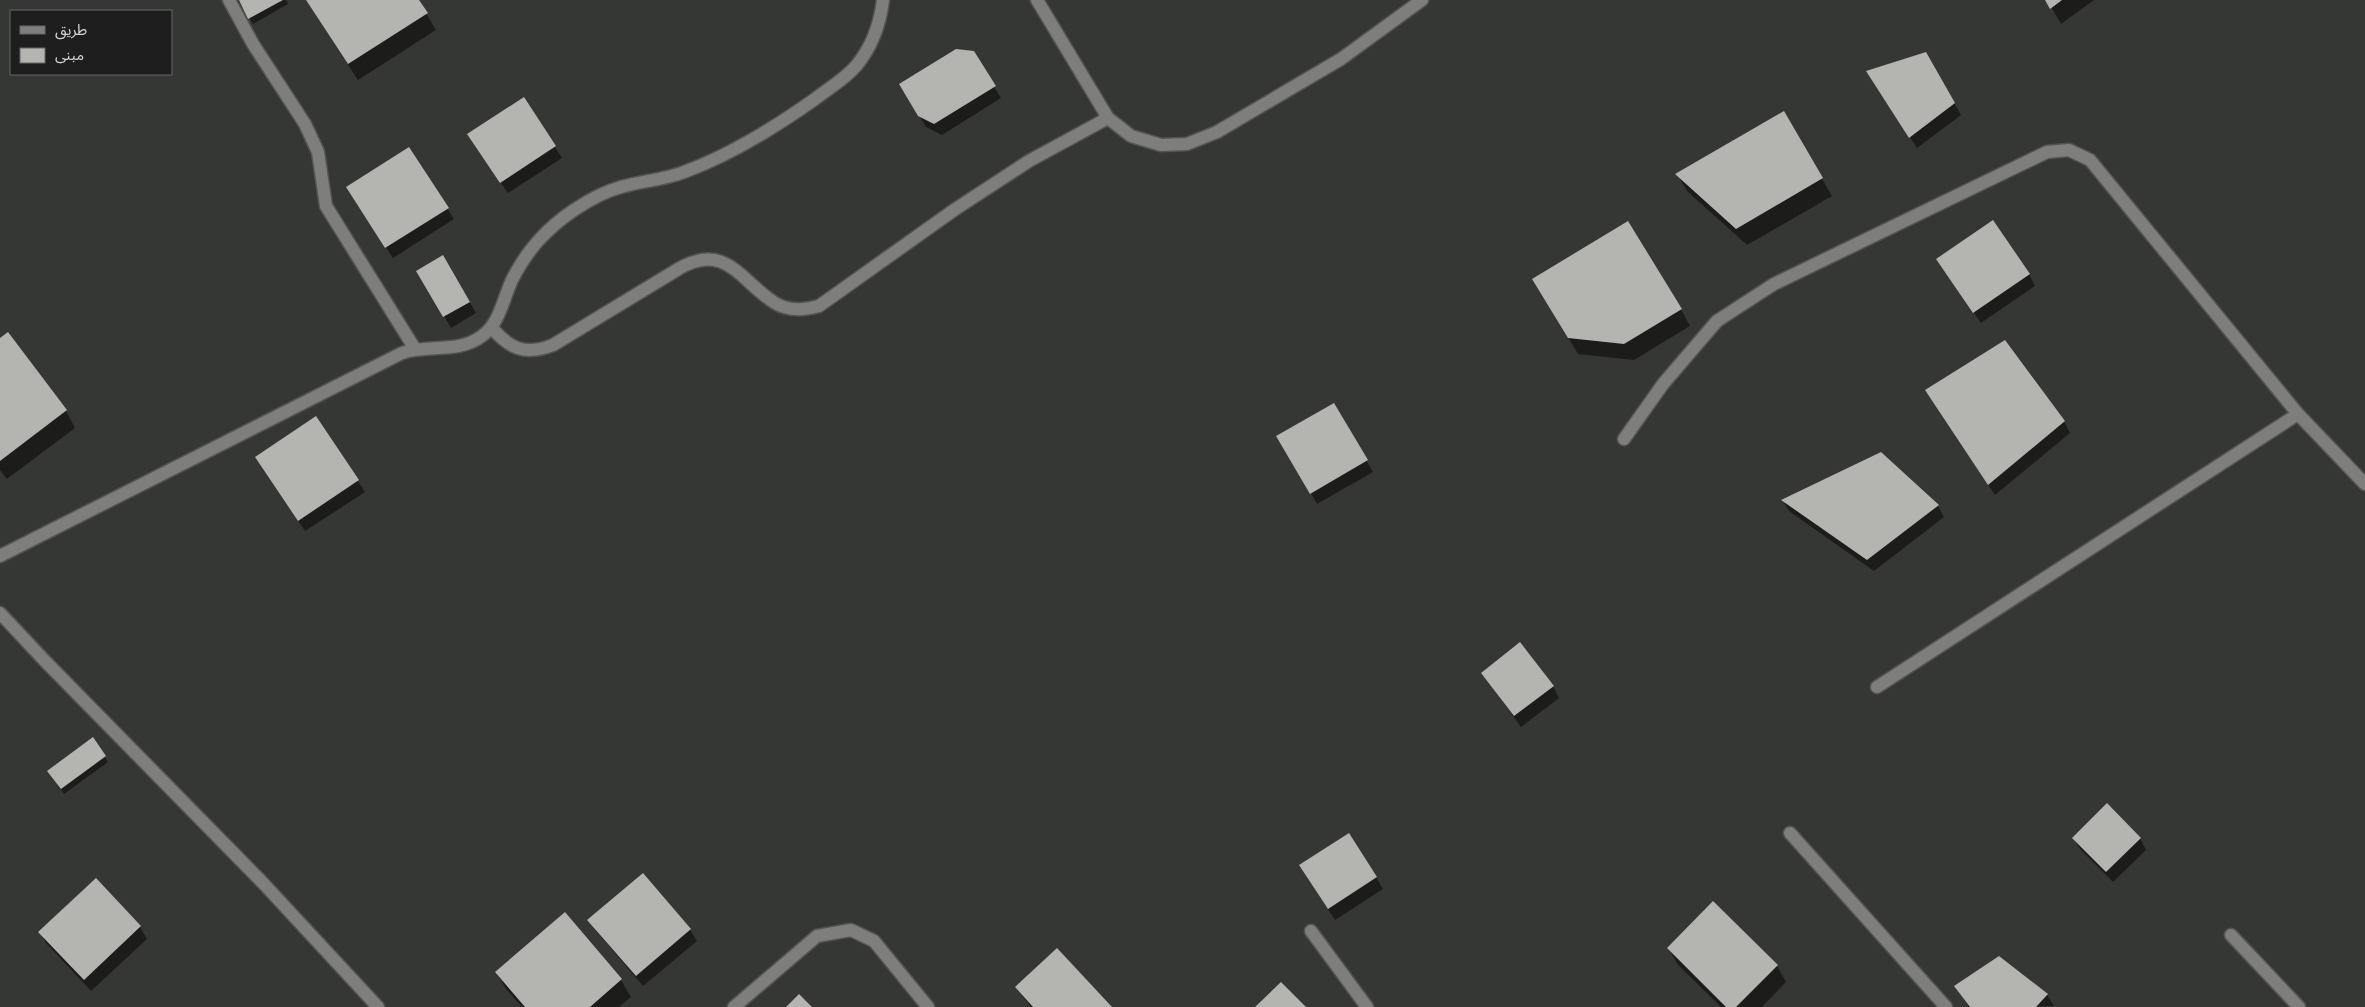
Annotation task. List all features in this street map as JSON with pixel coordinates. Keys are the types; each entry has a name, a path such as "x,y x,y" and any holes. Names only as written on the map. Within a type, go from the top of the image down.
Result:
{"street":[{"path":"229,0 253,44 305,124 318,152 326,206 415,349"},
{"path":"0,556 415,349 457,347 482,336 491,328 501,310 524,258 546,231 576,209 618,188 682,173 736,151 802,108 843,79 856,66 876,32 883,0"},
{"path":"1036,0 1108,118 1131,136 1161,144 1187,144 1217,132 1341,59 1422,0"},
{"path":"491,328 504,342 516,348 530,351 542,349 554,345 680,268 699,260 723,262 734,268 775,304 799,309 819,306 954,210 1029,161 1108,118"},
{"path":"1624,439 1663,384 1717,321 1733,310 1774,284 2047,152 2069,150 2090,160 2298,414 2365,484"},
{"path":"1877,687 2298,414"},
{"path":"0,613 256,876 378,1007"},
{"path":"1790,833 1946,1007"},
{"path":"734,1007 818,936 851,930 874,941 928,1007"},
{"path":"1311,931 1367,1007"},
{"path":"2231,935 2299,1007"}],"building":[{"path":"239,0 283,0 248,19"},
{"path":"306,0 419,0 428,13 348,64"},
{"path":"2045,0 2062,0 2050,9"},
{"path":"956,49 974,51 996,86 934,124 918,116 899,84"},
{"path":"1926,52 1955,103 1909,138 1866,71"},
{"path":"524,97 556,146 500,183 467,134"},
{"path":"1784,111 1823,178 1736,229 1675,174"},
{"path":"409,147 449,208 385,248 346,187"},
{"path":"1993,220 2030,274 1973,313 1936,259"},
{"path":"1628,221 1682,309 1624,344 1568,338 1532,279"},
{"path":"443,255 470,302 443,317 416,271"},
{"path":"8,332 67,410 0,461 0,338"},
{"path":"2005,340 2065,421 1988,485 1925,390"},
{"path":"1334,403 1368,460 1310,494 1276,436"},
{"path":"316,416 359,480 298,521 255,457"},
{"path":"1881,452 1939,505 1867,560 1781,500"},
{"path":"1520,642 1554,686 1514,716 1481,673"},
{"path":"93,737 106,756 61,789 47,771"},
{"path":"2107,803 2141,838 2106,872 2072,838"},
{"path":"1349,833 1377,877 1328,909 1299,865"},
{"path":"643,873 691,929 636,976 587,920"},
{"path":"96,878 141,926 84,980 38,932"},
{"path":"1713,901 1778,965 1736,1007 1726,1007 1667,948"},
{"path":"565,912 622,979 590,1007 525,1007 495,972"},
{"path":"1057,948 1112,1007 1033,1007 1015,987"},
{"path":"1999,956 2048,994 2036,1007 1970,1007 1954,986"},
{"path":"1281,982 1306,1007 1255,1007"},
{"path":"799,994 812,1007 786,1007"}]}
